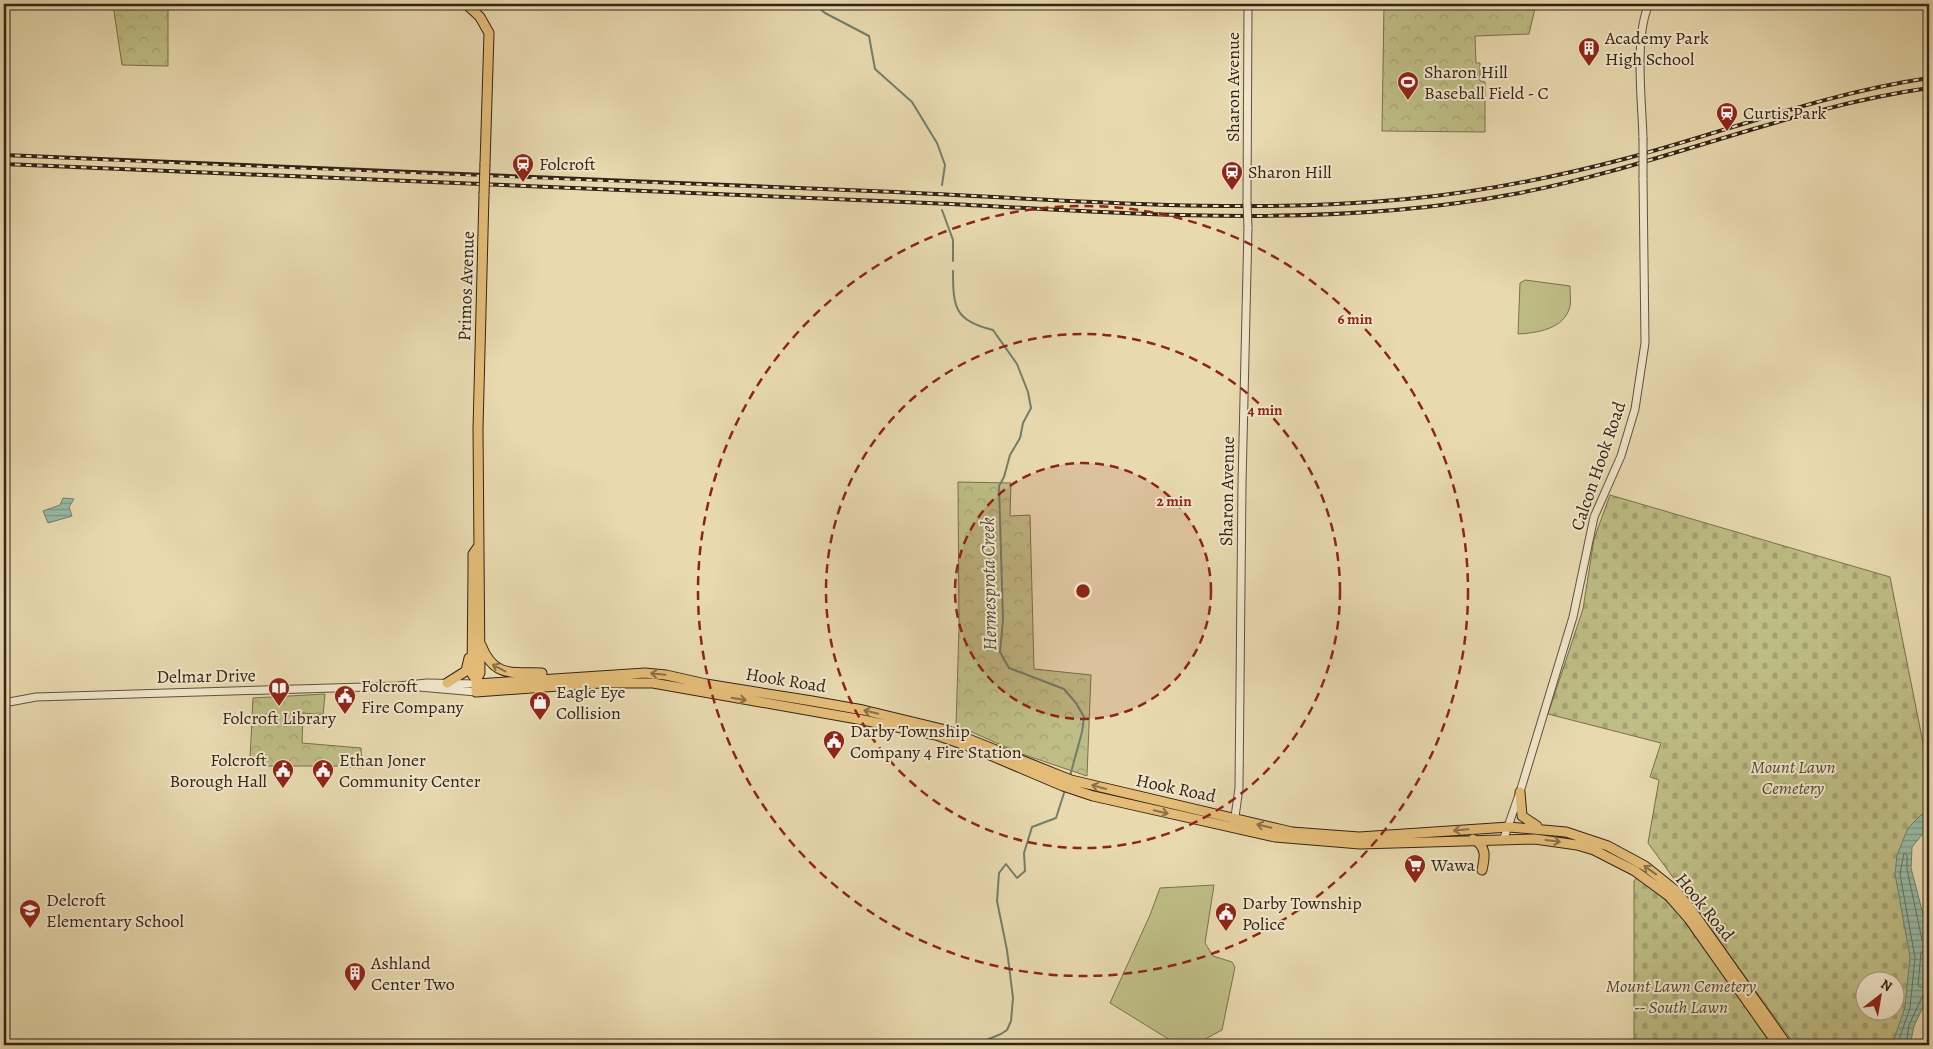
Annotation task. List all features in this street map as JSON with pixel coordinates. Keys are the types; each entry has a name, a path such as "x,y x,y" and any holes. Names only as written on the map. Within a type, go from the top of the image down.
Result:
{"main road":[{"name":"Primos Avenue","path":"466,4 487,26 489,36 484,194 478,547 473,554 476,640 472,674 476,685"},
{"path":"476,640 490,663 503,671 564,677"},
{"path":"447,683 458,678 466,671 476,640"},
{"name":"Hook Road","path":"476,685 632,673 666,675 863,710 955,733 1067,783 1236,818 1292,832 1359,837 1509,826 1551,830 1584,837 1622,852 1645,866 1674,890 1690,908 1787,1045"},
{"name":"Hook Road","path":"476,685 662,684 936,735 1119,803 1275,837 1342,844 1504,838 1534,839 1585,848 1622,864 1660,888 1689,919 1778,1045"},
{"path":"1520,792 1522,816 1531,824 1551,830"},
{"path":"1473,839 1481,844 1484,850 1482,870"}],"street":[{"name":"Sharon Avenue","path":"1232,829 1236,818 1239,788 1242,484 1248,227 1248,4"},
{"name":"Calcon Hook Road","path":"1504,838 1520,792 1573,616 1594,517 1623,449 1635,409 1645,342 1641,32 1644,15 1649,4"},
{"name":"Delmar Drive","path":"410,686 447,683 476,685"},
{"name":"Delmar Drive","path":"4,703 41,697 476,685"}],"green space":[{"path":"1384,4 1536,4 1529,34 1475,36 1476,63 1480,63 1480,81 1485,82 1485,132 1382,131"},
{"path":"113,5 168,6 168,66 122,65"},
{"path":"1525,280 1570,286 1570,306 1567,314 1556,325 1541,331 1518,334 1520,283"},
{"path":"958,482 1011,483 1010,516 1030,515 1034,669 1091,675 1087,776 1019,753 956,725 959,628"},
{"name":"Mount Lawn Cemetery","path":"1610,495 1890,577 1929,773 1929,817 1905,852 1917,957 1906,1008 1906,972 1856,972 1856,1022 1903,1022 1898,1045 1795,1045 1648,843 1659,780 1650,777 1661,743 1548,714 1583,609 1594,539"},
{"path":"325,694 323,715 303,713 302,743 361,748 362,768 339,766 253,766 250,759 253,698"},
{"name":"Mount Lawn Cemetery -- South Lawn","path":"1638,876 1677,913 1712,955 1774,1045 1634,1045 1634,881"},
{"path":"1214,885 1205,943 1213,956 1232,962 1235,967 1222,1030 1194,1045 1178,1045 1110,1003 1150,915 1160,888"}],"water":[{"path":"63,498 74,499 69,507 72,516 48,523 43,511 60,505"},
{"path":"1929,807 1929,826 1912,847 1911,868 1924,918 1929,953 1929,994 1914,1026 1910,1045 1892,1045 1900,1022 1906,1022 1906,997 1910,957 1895,874 1897,855 1908,828"}],"waterway":[{"name":"Hermesprota Creek","path":"814,4 825,13 869,36 875,69 912,102 937,143 945,165 942,185"},
{"name":"Hermesprota Creek","path":"942,210 953,240 953,261"},
{"name":"Hermesprota Creek","path":"953,271 954,295 959,311 971,322 993,330 1017,364 1028,392 1031,408 1023,423 1020,438 1010,455 1004,477 999,486 1003,620 1000,652 1009,668 1064,689 1076,703 1084,717 1082,732 1070,776"},
{"name":"Hermesprota Creek","path":"974,1045 1001,1034 1007,1030 1011,1021 1013,998 1007,950 997,901 999,873 1006,864 1017,878 1025,871 1024,853 1032,827 1056,818 1065,790"}],"railway":[{"path":"4,155 1139,204 1206,206 1340,204 1435,196 1491,188 1546,177 1628,158 1853,93 1929,78"},
{"path":"4,164 951,204 1092,212 1233,216 1303,215 1374,212 1444,205 1514,194 1618,169 1824,109 1876,97 1929,88"}],"place":[{"name":"Academy Park High School","path":"1589,67"},
{"name":"Sharon Hill Baseball Field - C","path":"1408,101"},
{"name":"Curtis Park","path":"1727,132"},
{"name":"Folcroft","path":"523,183"},
{"name":"Sharon Hill","path":"1232,191"},
{"name":"Folcroft Library","path":"279,707"},
{"name":"Folcroft Fire Company","path":"345,715"},
{"name":"Eagle Eye Collision","path":"540,721"},
{"name":"Darby Township Company 4 Fire Station","path":"834,760"},
{"name":"Folcroft Borough Hall","path":"283,789"},
{"name":"Ethan Joner Community Center","path":"323,789"},
{"name":"Wawa","path":"1415,884"},
{"name":"Delcroft Elementary School","path":"30,929"},
{"name":"Darby Township Police","path":"1226,932"},
{"name":"Ashland Center Two","path":"355,992"}]}
